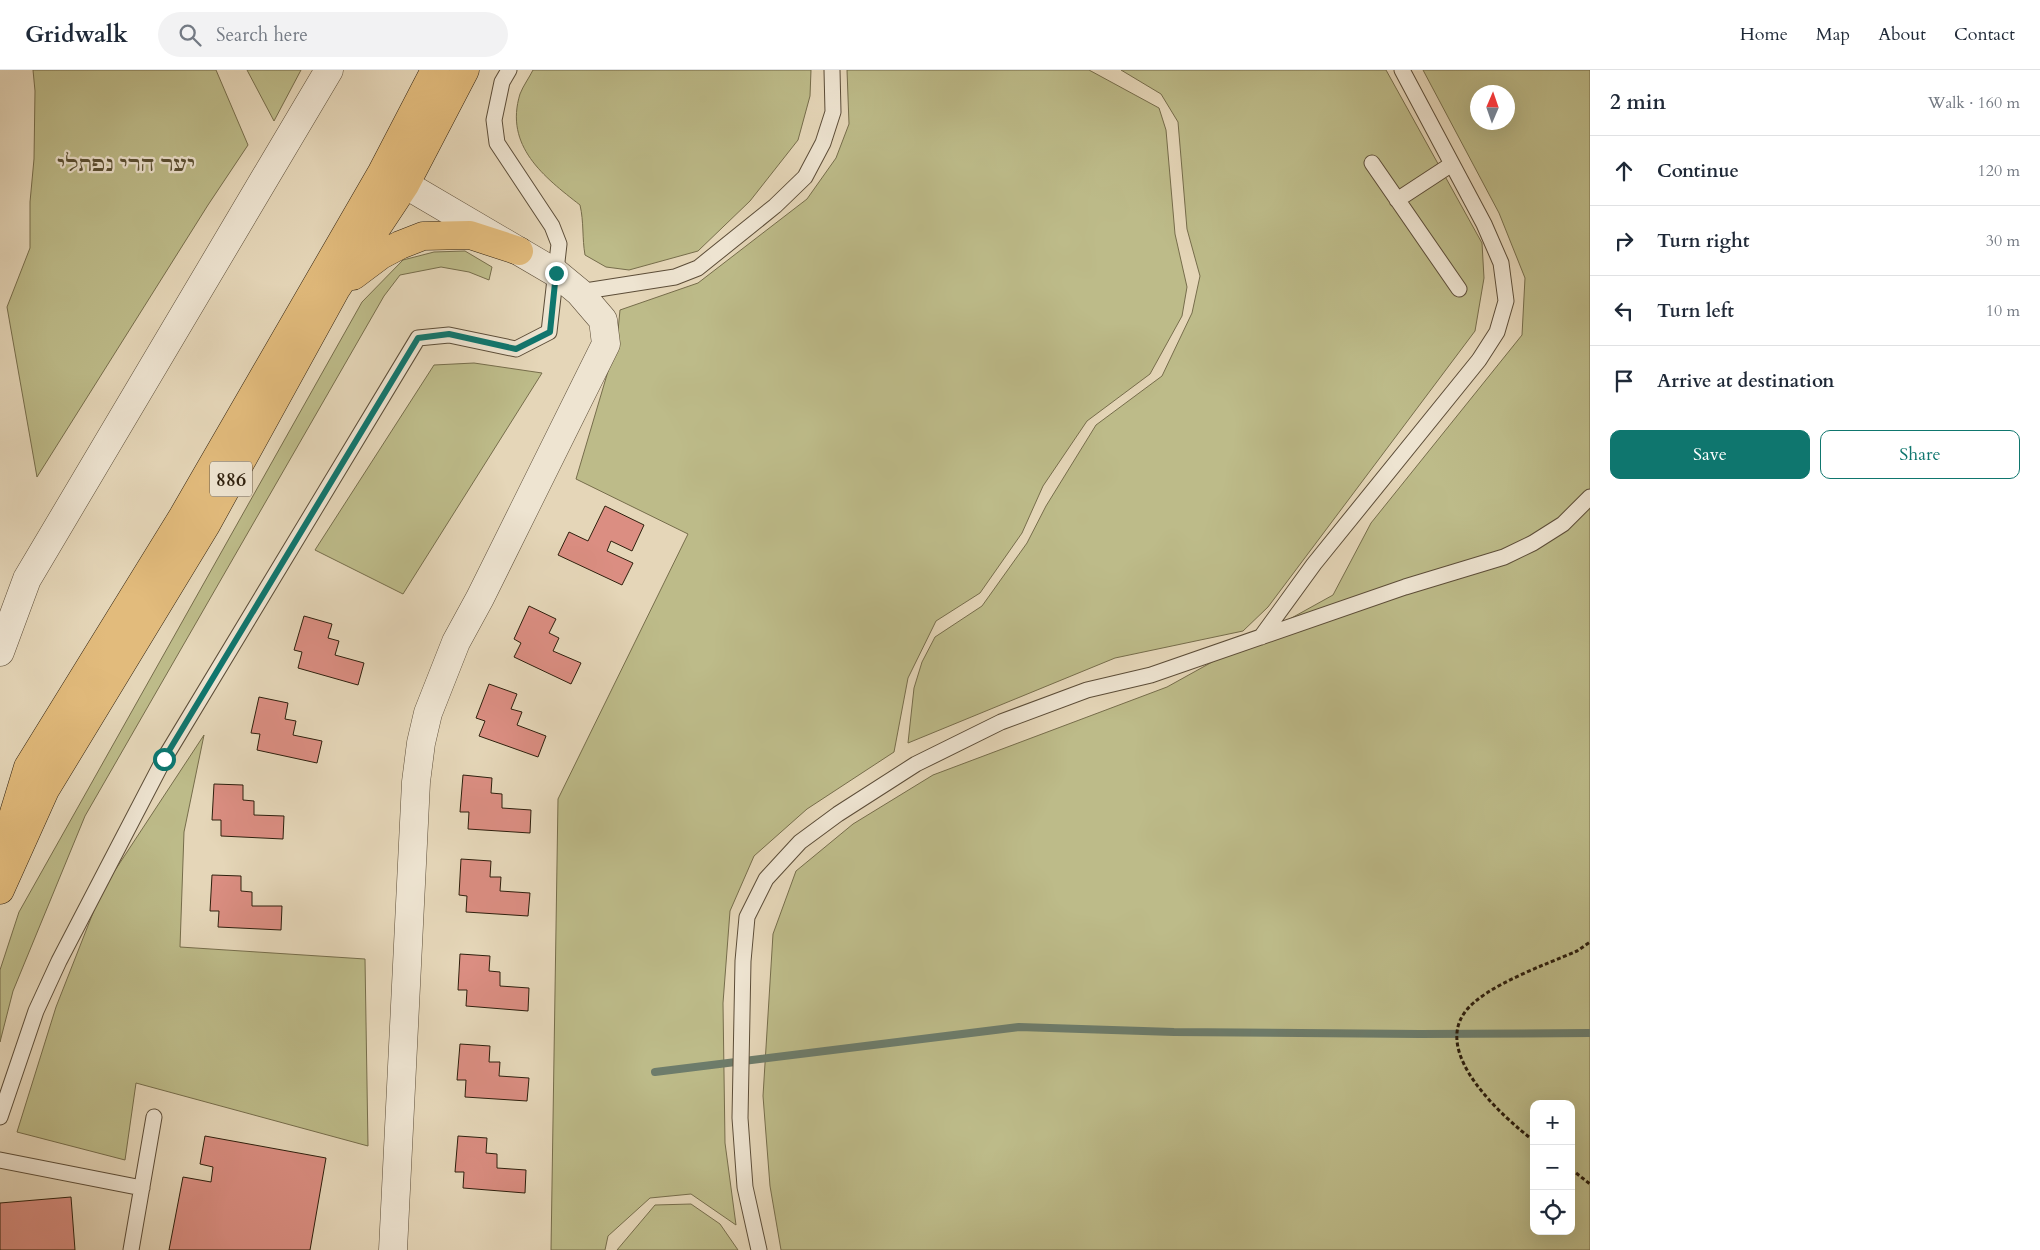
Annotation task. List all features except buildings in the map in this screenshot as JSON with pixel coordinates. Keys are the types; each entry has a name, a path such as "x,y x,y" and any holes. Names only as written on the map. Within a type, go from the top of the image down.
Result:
{"main road":[{"name":"886","path":"0,890 45,790 206,525 336,289 394,178 436,70"},
{"name":"886","path":"0,859 28,766 394,178 465,70"},
{"path":"336,289 381,255 423,236 470,235 519,251"}],"street":[{"path":"0,652 27,580 330,70"},
{"path":"393,1250 416,782 421,744 428,713 456,642 480,598 606,344 603,320 579,292 556,273 394,178"}],"lane":[{"path":"0,1117 36,1011 59,961 164,759 418,338 449,334 516,349 550,332 559,244 552,226 497,143 494,120 502,82 509,70"},
{"path":"579,292 675,276 698,268 775,206 805,177 823,143 833,112 832,70"},
{"path":"1261,637 1314,564 1479,360 1496,332 1506,301 1501,263 1484,224 1402,70"},
{"path":"1372,163 1459,289"},
{"path":"1397,200 1452,164"},
{"path":"759,1250 745,1187 740,1118 743,961 747,917 766,879 800,842 838,814 916,764 1001,722 1087,690 1151,675 1405,587 1504,557 1533,543 1563,524 1590,498"},
{"path":"131,1250 154,1117"},
{"path":"0,1160 142,1188"}],"path":[{"path":"1530,1138 1516,1127 1474,1083 1459,1056 1458,1028 1465,1012 1492,988 1578,951 1590,942"},
{"path":"1575,1172 1590,1184"}],"green space":[{"name":"יער הרי נפתלי","path":"33,70 216,70 248,145 208,205 37,477 7,307 30,248 30,202 34,159 35,91"},
{"path":"247,70 301,70 274,121"},
{"path":"533,70 811,70 810,96 798,140 750,201 698,251 629,270 606,267 585,255 580,205 541,171 522,145 517,113 520,94"},
{"path":"847,70 1089,70 1159,108 1166,130 1175,234 1187,287 1182,316 1150,374 1087,421 1043,486 1022,533 980,593 936,621 908,678 894,752 807,809 754,856 730,911 723,1003 725,1143 736,1225 691,1194 650,1198 608,1236 605,1250 551,1250 558,799 688,534 576,479 617,341 620,310 698,283 807,199 836,158 849,124"},
{"path":"1121,70 1386,70 1482,243 1484,278 1475,331 1268,607 1243,631 1115,658 908,743 914,688 922,662 935,637 982,606 1027,543 1046,506 1096,425 1162,376 1192,313 1200,276 1187,229 1178,122 1161,94"},
{"path":"1423,70 1590,70 1590,1250 781,1250 770,1186 763,1096 773,934 796,871 853,824 933,775 1167,687 1333,595 1371,523 1522,335 1525,278 1499,213"},
{"path":"465,251 492,267 489,280 469,272 441,267 400,275 384,296 85,816 13,991 0,1042 0,970 19,912 362,302 403,260 434,252"},
{"path":"474,363 542,373 403,594 315,550 434,365"},
{"path":"204,735 184,832 180,947 365,959 368,1146 136,1083 125,1160 17,1132 56,1007 102,890"},
{"path":"691,1204 720,1224 738,1250 617,1250 655,1205"}],"waterway":[{"path":"655,1072 1019,1027 1174,1032 1590,1033"}],"route":[{"path":"164,759 418,338 449,334 516,349 550,332 556,273"}]}
